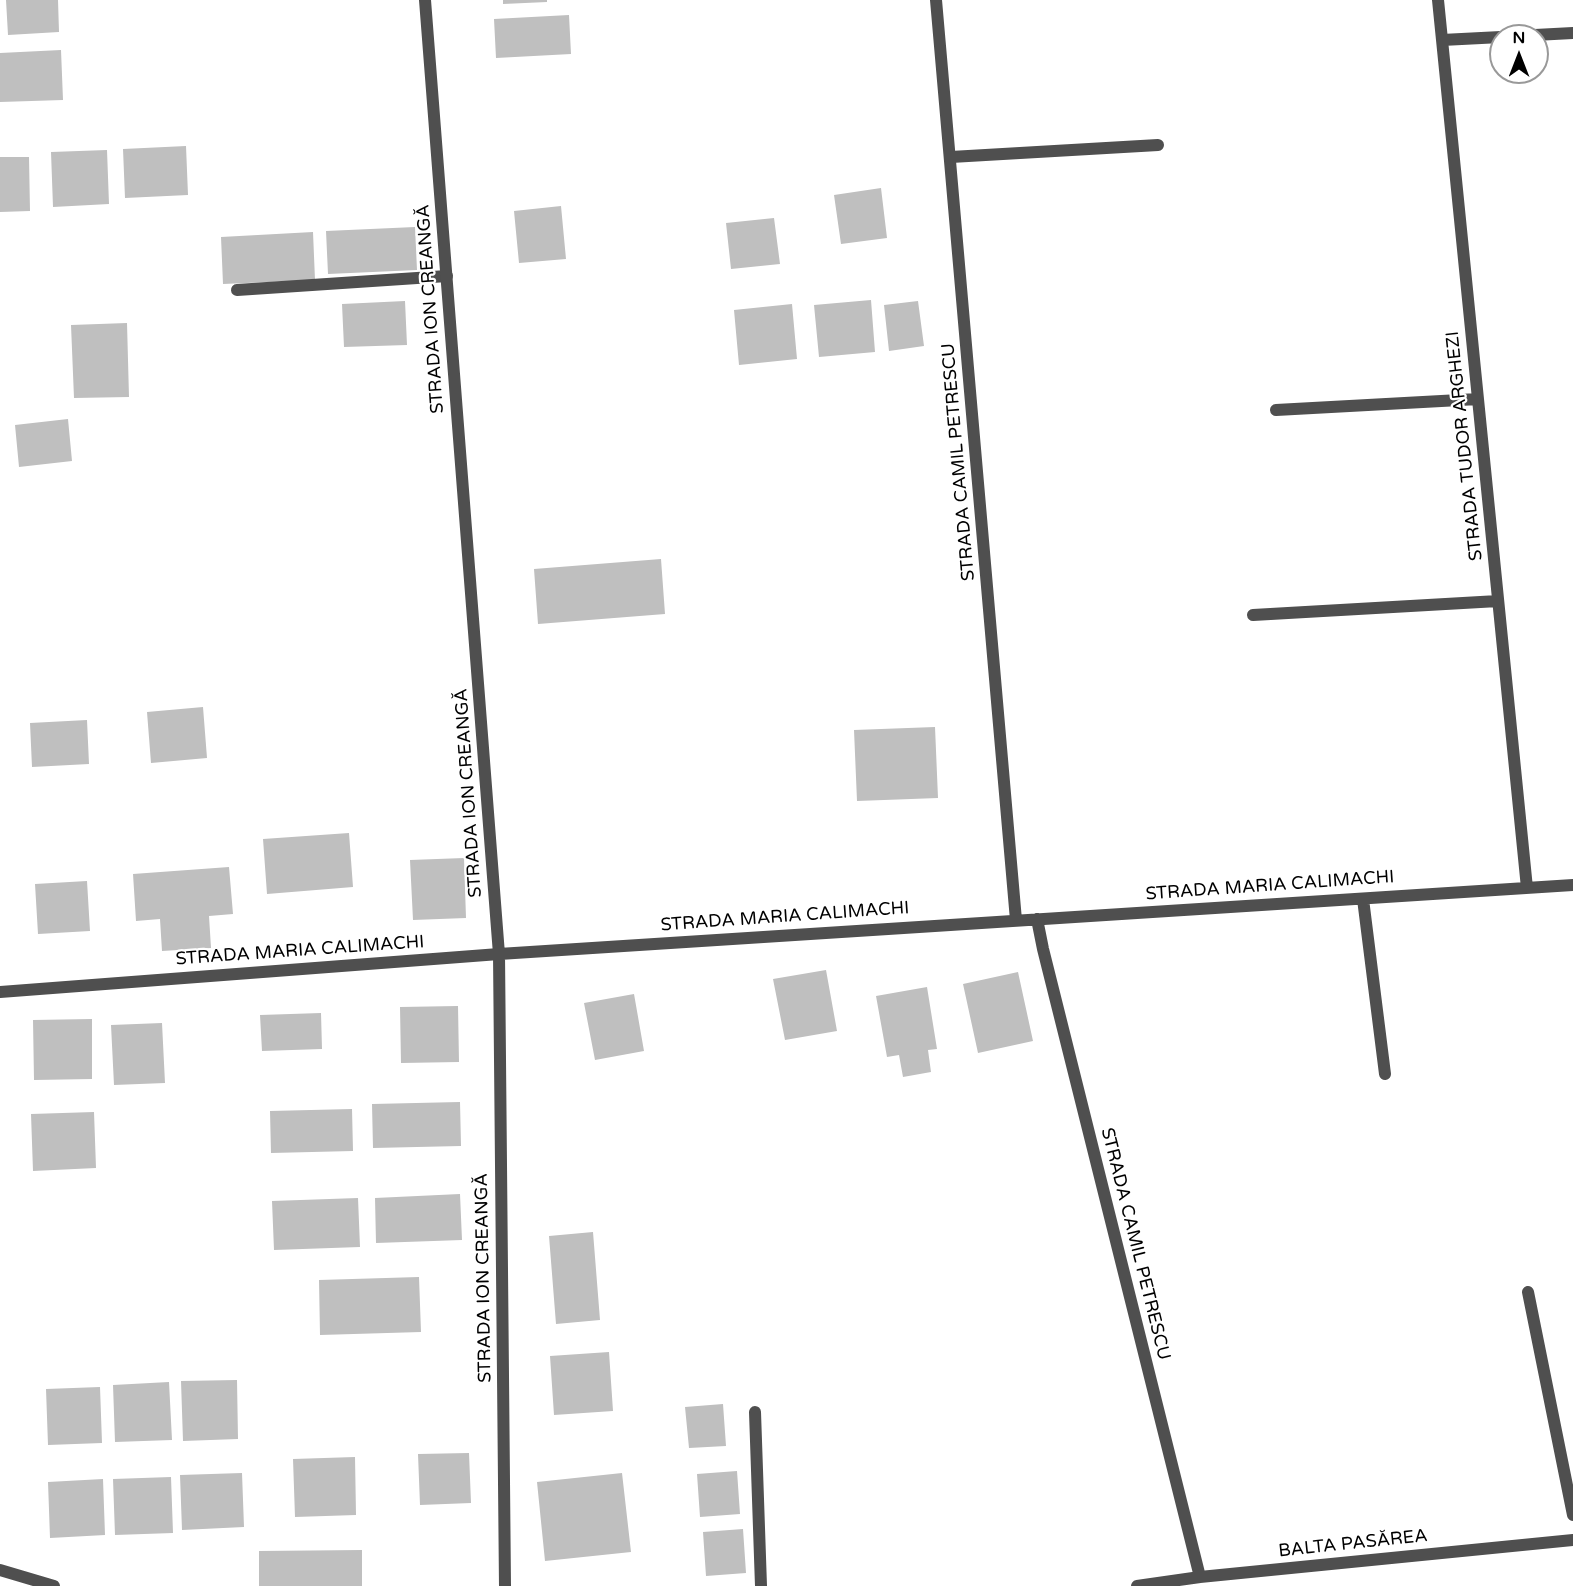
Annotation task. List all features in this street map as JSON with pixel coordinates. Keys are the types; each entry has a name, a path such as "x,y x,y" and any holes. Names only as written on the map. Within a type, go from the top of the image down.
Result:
{"street":[{"name":"STRADA ION CREANGĂ","path":"425,0 499,954 505,1586"},
{"name":"STRADA CAMIL PETRESCU","path":"936,0 1016,920"},
{"name":"STRADA TUDOR ARGHEZI","path":"1438,0 1527,888"},
{"path":"1549,34 1573,33"},
{"path":"1442,40 1489,38"},
{"path":"951,158 1158,145"},
{"path":"237,290 447,276"},
{"path":"1276,410 1478,399"},
{"path":"1253,615 1498,601"},
{"name":"STRADA MARIA CALIMACHI","path":"0,992 499,954 1573,885"},
{"path":"1363,899 1385,1074"},
{"name":"STRADA CAMIL PETRESCU","path":"1037,919 1042,949 1200,1577"},
{"path":"1528,1292 1573,1515"},
{"path":"754,1412 761,1586"},
{"name":"BALTA PASĂREA","path":"1137,1586 1200,1577 1573,1540"},
{"path":"0,1570 54,1586"}],"building":[{"path":"6,0 58,0 59,32 8,35"},
{"path":"503,0 547,0 547,2 503,4"},
{"path":"569,15 571,54 496,58 494,19"},
{"path":"61,50 63,100 0,102 0,53"},
{"path":"186,146 188,195 125,198 123,149"},
{"path":"107,150 109,204 53,207 51,152"},
{"path":"0,157 29,157 30,211 0,212"},
{"path":"881,188 887,238 841,244 834,195"},
{"path":"561,206 566,259 519,263 514,211"},
{"path":"774,218 780,264 731,269 726,223"},
{"path":"415,227 417,270 328,274 326,231"},
{"path":"313,232 315,280 223,284 221,237"},
{"path":"871,300 875,352 819,357 814,305"},
{"path":"405,301 407,345 344,347 342,304"},
{"path":"918,301 924,346 889,351 884,305"},
{"path":"792,304 797,359 739,365 734,310"},
{"path":"127,323 129,397 74,398 71,325"},
{"path":"68,419 72,461 19,467 15,425"},
{"path":"661,559 665,614 538,624 534,569"},
{"path":"203,707 207,758 151,763 147,712"},
{"path":"87,720 89,764 32,767 30,723"},
{"path":"935,727 938,798 857,801 854,730"},
{"path":"349,833 353,887 267,894 263,839"},
{"path":"464,858 466,918 413,920 410,860"},
{"path":"229,867 233,914 209,916 211,948 162,951 160,919 136,921 133,874"},
{"path":"87,881 90,931 38,934 35,884"},
{"path":"826,970 837,1031 785,1040 773,979"},
{"path":"1018,972 1033,1041 978,1053 963,984"},
{"path":"927,987 937,1049 928,1050 931,1072 903,1077 899,1055 887,1057 876,996"},
{"path":"634,994 644,1051 595,1060 584,1003"},
{"path":"458,1006 459,1062 401,1063 400,1007"},
{"path":"321,1013 322,1049 262,1051 260,1015"},
{"path":"92,1019 92,1079 34,1080 33,1020"},
{"path":"162,1023 165,1083 114,1085 111,1025"},
{"path":"460,1102 461,1146 373,1148 372,1104"},
{"path":"352,1109 353,1151 271,1153 270,1111"},
{"path":"94,1112 96,1168 33,1171 31,1114"},
{"path":"460,1194 462,1240 376,1243 375,1198"},
{"path":"358,1198 360,1247 274,1250 272,1201"},
{"path":"593,1232 600,1320 556,1324 549,1236"},
{"path":"419,1277 421,1332 320,1335 319,1280"},
{"path":"609,1352 613,1411 554,1415 550,1356"},
{"path":"237,1380 238,1439 183,1441 181,1381"},
{"path":"169,1382 172,1440 115,1442 113,1385"},
{"path":"100,1387 102,1443 48,1445 46,1389"},
{"path":"723,1404 726,1446 689,1448 685,1407"},
{"path":"469,1453 471,1503 420,1505 418,1454"},
{"path":"355,1457 356,1515 295,1517 293,1459"},
{"path":"737,1471 740,1514 700,1517 697,1474"},
{"path":"242,1473 244,1527 182,1530 180,1475"},
{"path":"622,1473 631,1552 545,1561 537,1482"},
{"path":"171,1477 173,1533 115,1535 113,1479"},
{"path":"103,1479 105,1535 50,1538 48,1482"},
{"path":"743,1529 746,1573 706,1576 703,1532"},
{"path":"362,1550 362,1586 259,1586 259,1551"}]}
